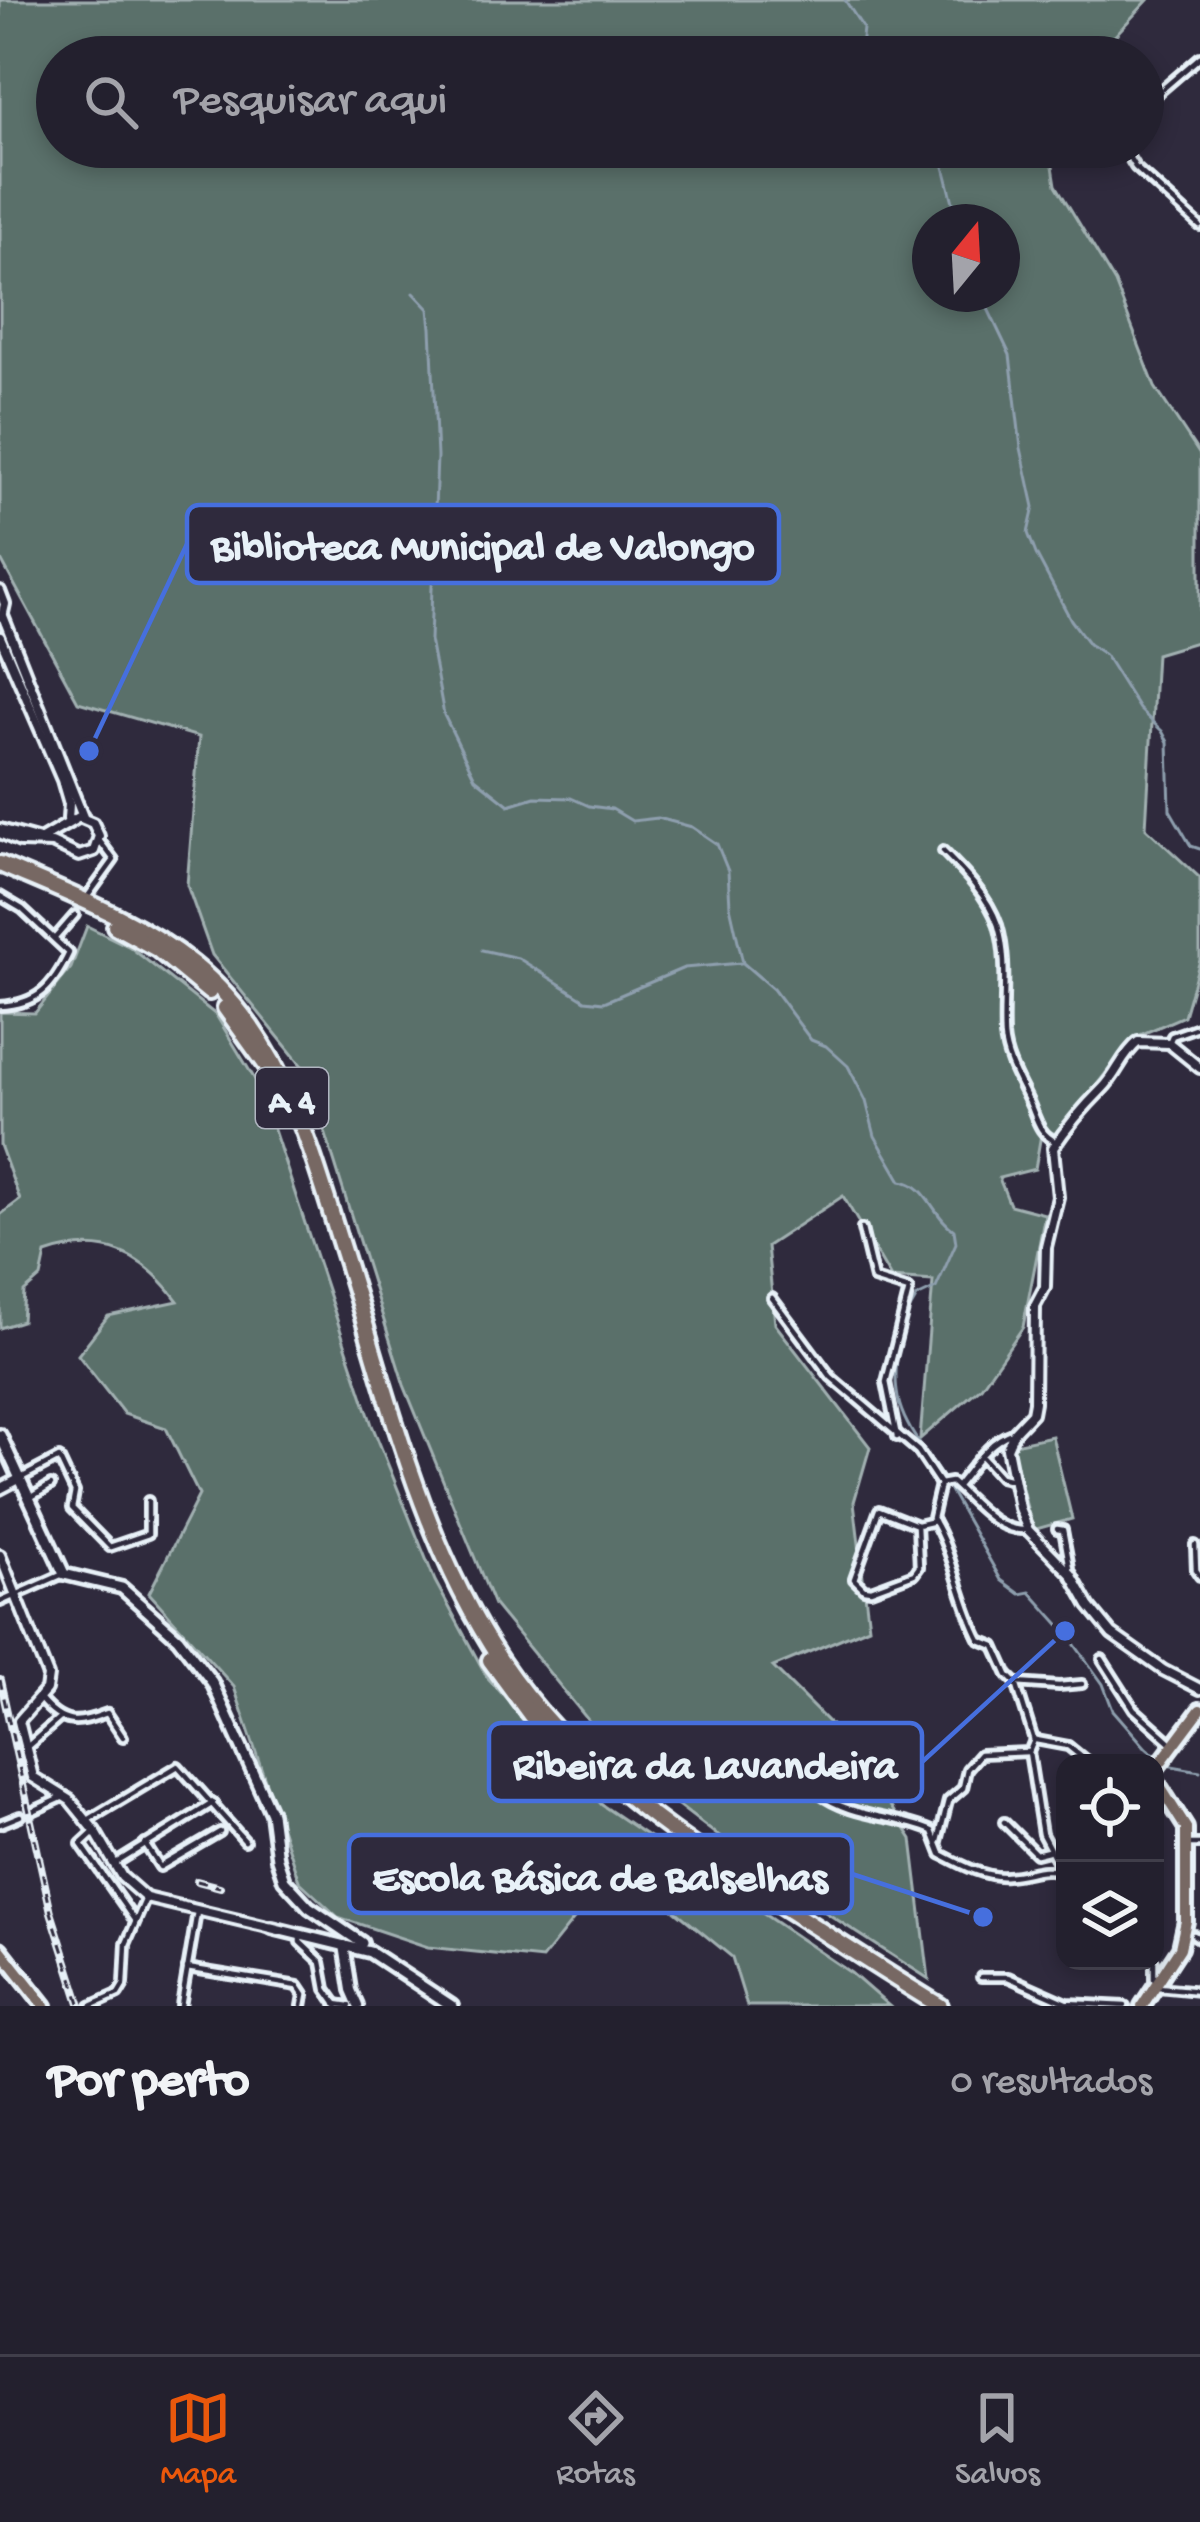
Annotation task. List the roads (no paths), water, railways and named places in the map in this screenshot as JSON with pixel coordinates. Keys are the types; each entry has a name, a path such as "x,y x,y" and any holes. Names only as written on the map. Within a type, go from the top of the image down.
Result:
{"highway":[{"name":"A 4","path":"0,864 97,906 171,948 214,983 259,1035 306,1132 428,1514 471,1611 525,1694 591,1766 661,1824 940,2006"},
{"name":"A 4","path":"0,873 158,950 218,1001 266,1065 299,1142 426,1534 464,1618 537,1724 586,1774 656,1832 922,2006"}],"main road":[{"path":"0,1435 64,1574 122,1588 178,1638 212,1682 271,1813 284,1880 332,1932 407,1974 452,2006"},
{"path":"1164,1757 1200,1710"},
{"path":"1142,2006 1180,1948 1185,1932 1193,1844 1164,1782"},
{"path":"272,1928 332,1932 361,1946"},
{"path":"301,1933 332,1932"},
{"path":"0,1949 48,2006"}],"street":[{"path":"1164,88 1200,57"},
{"path":"1136,168 1199,224"},
{"path":"0,591 5,604 1,618 83,817 96,826 99,840 114,860 88,896"},
{"path":"0,637 69,804 68,820 61,829 40,840 0,831"},
{"path":"68,820 83,817"},
{"path":"61,829 63,848"},
{"path":"0,831 20,842 83,856 99,840"},
{"path":"943,850 991,908 1005,961 1008,1056 1043,1135 1057,1142"},
{"path":"0,896 22,909 69,953 40,996 31,1002 0,1006"},
{"path":"55,938 75,915"},
{"path":"1169,1043 1172,1036 1200,1026"},
{"path":"1200,1068 1169,1043 1149,1041 1131,1047 1105,1087 1087,1100 1057,1142 1052,1157 1057,1207 1046,1247 1045,1287 1035,1306 1034,1402 1032,1414 1006,1448 1028,1530 1071,1574 1089,1606 1112,1634 1200,1689"},
{"path":"862,1229 874,1279 909,1290 886,1382 897,1437"},
{"path":"772,1298 830,1377 917,1451 940,1484"},
{"path":"957,1486 1004,1434 1014,1432"},
{"path":"981,1456 1000,1478 1012,1480"},
{"path":"0,1489 59,1458 75,1492 72,1508 110,1547 148,1534 148,1502"},
{"path":"940,1484 951,1482 1012,1530 1028,1530"},
{"path":"940,1484 932,1510 934,1521 977,1635 995,1646 1016,1683 1034,1740 1029,1752 1042,1834 1056,1862"},
{"path":"28,1499 51,1485"},
{"path":"917,1525 919,1567 914,1574 871,1590 857,1584 854,1579 879,1510 917,1525 934,1521"},
{"path":"1057,1529 1063,1530 1071,1574"},
{"path":"1195,1545 1200,1576"},
{"path":"0,1555 4,1578 16,1595 48,1676 49,1684 19,1721 32,1777 66,1796 88,1820 114,1864 146,1898 272,1928"},
{"path":"0,1602 64,1574"},
{"path":"1102,1659 1134,1708 1173,1744"},
{"path":"1016,1683 1082,1684"},
{"path":"39,1698 60,1718 81,1724 107,1712 123,1737"},
{"path":"24,1750 60,1718"},
{"path":"1034,1740 1068,1746 1078,1754"},
{"path":"938,1841 948,1801 963,1789 967,1769 980,1754 1029,1752"},
{"path":"88,1820 174,1766 214,1803 245,1841"},
{"path":"817,1792 845,1809 910,1821 932,1831 941,1854 1003,1877 1034,1869 1056,1871"},
{"path":"33,1811 66,1796"},
{"path":"114,1864 214,1803"},
{"path":"0,1824 20,1816"},
{"path":"1004,1822 1036,1854 1048,1851"},
{"path":"95,1831 81,1844 135,1922"},
{"path":"145,1844 160,1867 220,1832"},
{"path":"91,2006 118,1994 124,1984 126,1944 146,1898"},
{"path":"181,2006 197,1912"},
{"path":"332,1932 348,1958 348,1975"},
{"path":"301,1933 300,1942 325,1970 326,1989 337,2005 354,2006 332,1932"},
{"path":"348,1958 361,1946"},
{"path":"187,1968 298,1986 304,1995 302,2006"},
{"path":"1154,1970 1155,1987 1200,1991"},
{"path":"981,1977 1008,1977 1053,2000 1142,2006"}],"waterway":[{"path":"845,0 863,28 862,36"},
{"path":"944,168 953,204"},
{"path":"414,293 429,309 431,328 437,457 430,640 444,715 475,778 509,805 535,797 571,798 612,809 632,821 658,818 692,827 717,844 728,871 730,906 743,963 773,989 811,1040 826,1046 848,1066 866,1101 875,1136 901,1181 918,1188 954,1230 956,1243 936,1288 917,1297 903,1321"},
{"path":"990,312 1010,355 1021,448 1034,507 1028,533 1036,554 1071,620 1089,644 1105,655 1139,709 1162,731 1168,742 1170,810 1191,846 1200,849"},
{"path":"482,950 518,958 585,1000 604,1002 684,968 741,963"},
{"path":"900,1336 896,1381 902,1412 942,1477"},
{"path":"947,1485 1001,1580 1020,1594 1030,1592 1065,1631 1103,1684 1113,1710 1146,1748 1166,1765 1200,1771"}],"railway":[{"path":"0,1680 51,1912 81,2006"},
{"path":"197,1881 220,1887"}],"place":[{"name":"Biblioteca Municipal de Valongo","path":"89,751"},
{"name":"Ribeira da Lavandeira","path":"1065,1631"},
{"name":"Escola Básica de Balselhas","path":"983,1917"}]}
